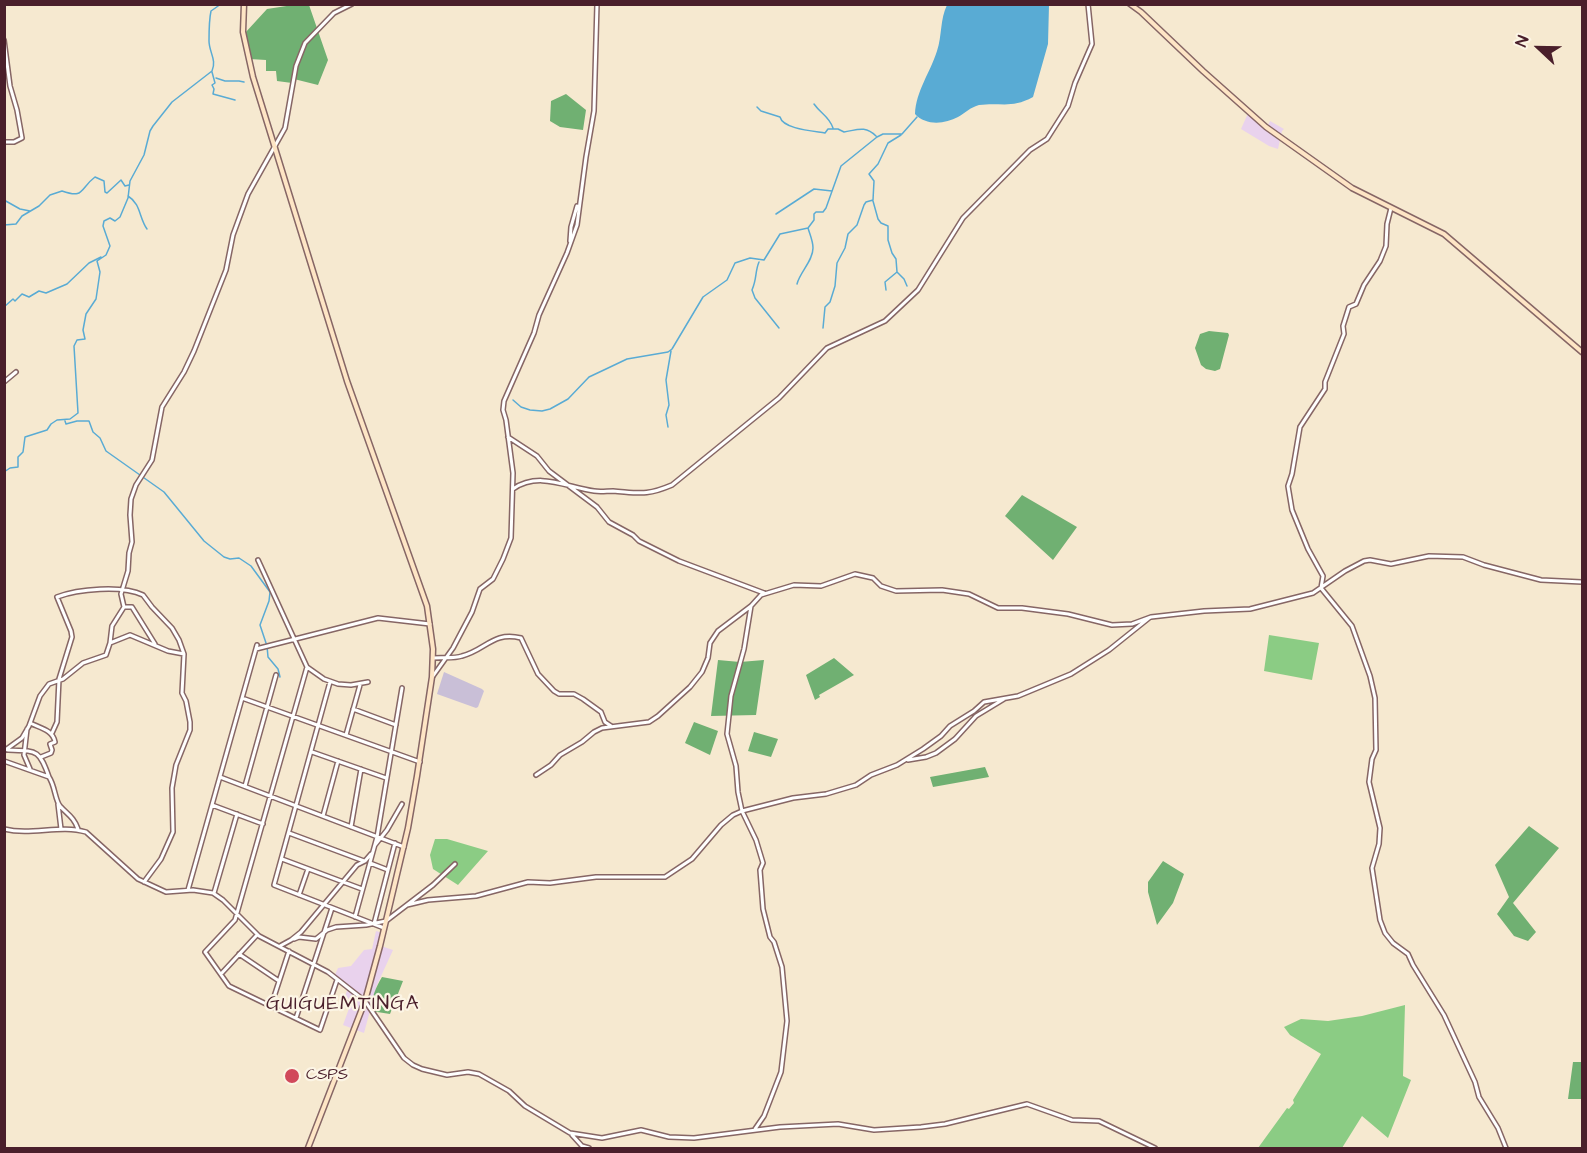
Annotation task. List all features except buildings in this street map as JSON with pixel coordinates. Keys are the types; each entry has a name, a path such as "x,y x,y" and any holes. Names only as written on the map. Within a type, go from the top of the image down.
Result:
{"street":[{"path":"244,4 245,46 347,381 427,606 433,658 420,762 404,847 386,921 364,1001 308,1149"},
{"path":"5,750 21,738 27,729 43,691 49,684 63,679 83,663 104,657 110,643 112,626 124,607 121,591 127,575 132,542 131,499 135,485 152,460 162,407 189,363 226,270 233,235 248,194 285,128 296,66 305,43 334,13 352,4"},
{"path":"432,678 453,648 472,612 480,589 493,579 511,538 513,489 503,410 504,401 570,247 577,225 594,111 597,4"},
{"path":"513,489 521,483 533,480 567,484 594,491 637,494 654,493 672,485 779,398 827,348 875,327 907,302 918,290 963,218 1030,150 1047,139 1064,114 1092,44 1088,4"},
{"path":"1130,4 1266,127 1352,188 1452,239 1582,352"},
{"path":"4,40 10,86 22,138 14,142 4,142"},
{"path":"1391,208 1383,254 1364,285 1356,304 1349,307 1343,326 1344,334 1325,382 1325,389 1300,427 1292,474 1288,483 1292,510 1308,549 1323,576 1321,588 1352,626 1370,676 1375,698 1376,750 1372,759 1369,782 1380,828 1379,844 1372,868 1380,920 1393,944 1408,954 1444,1015 1475,1082 1479,1097 1498,1128 1506,1149"},
{"path":"4,382 16,372"},
{"path":"508,436 537,456 549,471 597,507 609,522 633,535 639,541 679,561 765,594"},
{"path":"537,775 560,755 594,732 649,722 678,699 702,672 708,658 710,643 718,631 751,606 761,595 794,585 821,586 855,574 873,579 881,586 903,593 942,590 969,594 998,608 1022,608 1068,614 1104,624 1132,624 1151,617 1204,611 1242,611 1312,592 1345,571 1370,560 1391,564 1429,556 1463,557 1484,565 1540,579 1582,582"},
{"path":"258,560 307,668 330,682 351,685 368,682"},
{"path":"52,733 57,722 59,679 72,637 72,631 57,597 99,589 143,594 172,628 183,654 182,693 188,708 190,727 176,765 172,788 173,832 161,859 144,882"},
{"path":"751,606 744,649 731,696 729,742 736,766 742,811 758,845 763,863 760,870 763,909 770,937 779,953 787,1012 781,1072 764,1116 754,1130"},
{"path":"124,607 132,607 156,645"},
{"path":"407,904 476,896 528,882 550,883 596,877 665,877 692,859 721,825 742,811 793,798 838,791 856,785 871,775 904,761 935,741 950,726 984,702 1026,693 1071,674 1131,634 1151,617"},
{"path":"188,890 256,647 378,618 430,624"},
{"path":"110,643 130,635 168,651 183,654"},
{"path":"433,658 460,657 497,637 521,638 538,674 554,691 559,694 574,694 583,699 601,712 604,722 612,727"},
{"path":"307,668 235,920 205,952 229,986 320,1030 337,980"},
{"path":"245,786 276,675"},
{"path":"330,682 274,885 384,928"},
{"path":"345,735 360,685"},
{"path":"379,837 386,778 402,688"},
{"path":"242,698 420,762"},
{"path":"904,761 936,753 955,739 976,716 1006,698"},
{"path":"353,709 396,724"},
{"path":"30,723 52,733 55,741 50,744 52,751 41,757"},
{"path":"27,729 24,759 31,770"},
{"path":"5,750 25,750 41,757 56,792 61,829"},
{"path":"311,752 386,778"},
{"path":"4,761 49,777"},
{"path":"323,816 338,761"},
{"path":"351,827 361,769"},
{"path":"220,777 404,847"},
{"path":"58,804 74,818 78,829"},
{"path":"355,917 367,862 379,837 402,804"},
{"path":"212,805 263,824"},
{"path":"214,894 237,814"},
{"path":"4,829 24,832 78,829 92,835 128,871 144,882 166,892 188,890 214,894 257,935 314,964 364,1001 404,1058 413,1065 447,1075 468,1072 479,1074 509,1091 525,1106 570,1134 582,1146 589,1149"},
{"path":"289,833 388,870"},
{"path":"374,924 394,843"},
{"path":"282,859 362,889"},
{"path":"280,946 301,932 357,865 367,862"},
{"path":"291,940 300,937 316,939 327,930 336,927 386,921 433,885 455,864"},
{"path":"299,895 308,869"},
{"path":"296,1018 332,908"},
{"path":"221,974 257,935"},
{"path":"271,1006 289,951"},
{"path":"239,954 279,981"},
{"path":"570,1134 602,1138 641,1130 669,1137 694,1138 780,1126 838,1124 874,1130 921,1127 945,1124 1027,1104 1072,1120 1099,1121 1155,1149"}],"shaded area":[{"path":"1249,111 1267,127 1270,121 1284,129 1278,149 1241,129"},
{"path":"444,672 484,691 478,707 437,694"},
{"path":"376,931 383,933 381,946 393,950 377,985 364,1033 343,1025 351,1003 345,996 348,988 334,977 338,968 351,966 364,950 372,949"}],"green space":[{"path":"309,5 328,60 318,85 294,79 292,83 277,81 276,71 266,71 266,60 250,59 245,33 267,9"},
{"path":"566,94 586,110 583,130 560,127 550,121 551,101"},
{"path":"1209,331 1229,335 1220,369 1215,371 1201,365 1195,348 1200,334"},
{"path":"1022,495 1077,527 1053,560 1005,516"},
{"path":"1269,635 1319,643 1312,680 1264,671"},
{"path":"834,658 854,675 819,695 820,697 815,700 806,675"},
{"path":"718,660 740,662 764,660 756,715 711,716"},
{"path":"694,722 718,731 710,755 685,743"},
{"path":"754,732 778,739 771,757 748,751"},
{"path":"985,767 989,777 933,787 930,777"},
{"path":"1529,826 1559,848 1513,903 1536,932 1528,941 1514,936 1497,914 1509,897 1495,865"},
{"path":"435,839 447,839 488,851 458,885 433,869 430,855"},
{"path":"1163,861 1184,874 1173,903 1157,925 1148,892 1148,882"},
{"path":"382,977 403,981 390,1014 371,1011 374,993"},
{"path":"1405,1005 1403,1076 1411,1080 1388,1138 1362,1116 1342,1148 1258,1148 1287,1108 1289,1109 1294,1103 1293,1100 1321,1054 1290,1035 1284,1027 1301,1019 1328,1021 1362,1016"},
{"path":"1573,1062 1582,1062 1582,1099 1568,1099"}],"water":[{"path":"947,5 1049,5 1048,44 1033,97 1012,104 979,105 958,117 942,122 925,121 915,114 921,90 937,51"}],"waterway":[{"path":"4,472 18,467 18,457 23,452 25,437 47,430 57,420 70,419 78,413 74,346 77,340 85,339 83,330 86,314 96,299 100,272 97,261 106,255 110,246 103,226 104,221 110,218 115,221 120,217 128,198 130,181 144,155 153,126 172,102 212,71 214,63 209,45 210,15 211,11 221,4"},
{"path":"212,72 215,83 212,85 213,94 235,100"},
{"path":"216,78 244,82"},
{"path":"814,104 833,128"},
{"path":"757,107 761,111 780,117 782,121 799,129 825,133 828,129 838,129 844,132 864,129 876,136"},
{"path":"513,400 521,407 530,410 550,409 568,399 589,377 627,359 668,352 703,297 727,280 735,263 750,258 764,260 780,234 808,228 814,220 814,214 823,212 826,208 841,166 877,137 883,134 902,134 917,117"},
{"path":"823,328 825,307 830,302 835,286 837,263 845,248 848,234 857,225 866,202 873,200 874,181 869,174 878,164 888,143 901,135"},
{"path":"4,225 16,224 22,216 39,206 50,195 62,191 75,194 81,192 95,177 104,181 107,193 121,180 125,186 129,185"},
{"path":"776,214 814,189 832,191"},
{"path":"128,196 138,207 147,229"},
{"path":"4,200 20,209 30,211"},
{"path":"873,201 878,219 888,226 888,240 896,259 897,272 907,286"},
{"path":"797,284 809,262 813,248 808,228"},
{"path":"4,307 22,294 29,297 39,291 46,293 67,284 89,263 101,257"},
{"path":"759,262 752,290 755,298 779,328"},
{"path":"886,290 885,282 897,272"},
{"path":"668,427 666,415 669,405 666,380 671,351"},
{"path":"65,421 66,424 89,421 93,432 100,438 106,451 164,492 204,541 224,557 239,558 251,566 270,592 260,625 268,657 278,669 280,677"}],"place":[{"name":"CSPS","path":"292,1076"}],"district":[{"name":"GUIGUEMTINGA","path":"343,1005"}]}
